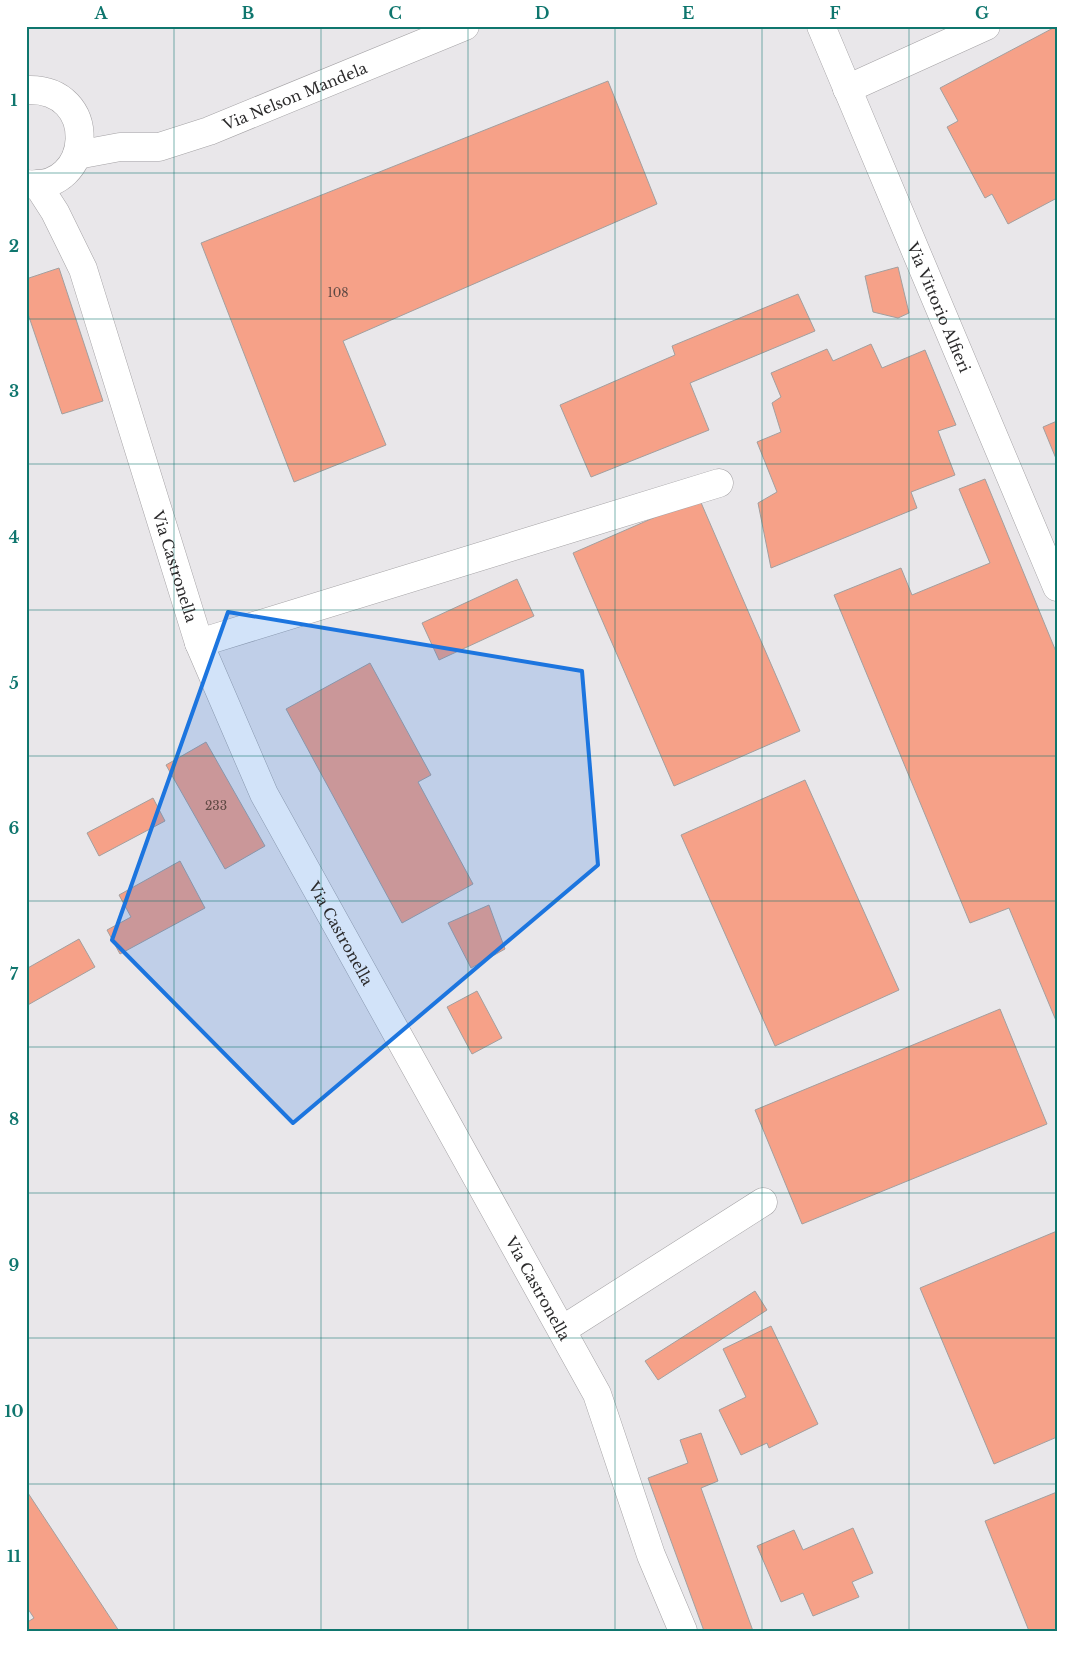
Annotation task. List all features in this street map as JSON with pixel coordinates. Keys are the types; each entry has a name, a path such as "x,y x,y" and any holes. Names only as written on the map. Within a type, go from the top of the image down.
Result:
{"street":[{"name":"Via Nelson Mandela","path":"71,164 120,147 159,146 210,131 465,26"},
{"name":"Via Vittorio Alfieri","path":"821,26 1057,587"},
{"path":"847,89 986,26"},
{"path":"26,90 39,89 55,94 68,104 77,119 80,130 55,212"},
{"path":"77,119 120,147"},
{"name":"Via Castronella","path":"32,184 48,182 71,164"},
{"name":"Via Castronella","path":"32,184 55,212 83,269 199,643 264,794 597,1394 651,1555 683,1631"},
{"path":"199,643 719,483"},
{"path":"562,1330 763,1202"}],"highlighted area":[{"path":"228,612 582,671 598,865 293,1123 112,940"}],"building":[{"path":"1057,26 1057,198 1008,224 992,194 985,198 947,127 958,121 940,88"},
{"path":"608,81 657,204 343,341 386,445 294,482 201,243"},
{"path":"898,267 909,313 898,318 873,312 865,276"},
{"path":"59,268 103,401 62,414 26,308 26,279"},
{"path":"798,294 815,331 690,383 709,430 591,477 560,405 675,355 672,346"},
{"path":"871,344 882,368 925,350 956,425 938,431 955,475 911,492 917,508 771,568 758,503 777,492 757,442 781,432 772,403 781,397 771,373 827,349 833,361"},
{"path":"1057,421 1057,461 1043,427"},
{"path":"985,479 1057,654 1057,1023 1009,908 970,923 834,595 901,568 912,595 990,563 959,489"},
{"path":"699,498 800,731 674,786 573,553"},
{"path":"517,579 534,616 439,660 422,623"},
{"path":"370,663 431,775 418,782 473,884 402,923 286,709"},
{"path":"206,742 265,846 225,869 166,765"},
{"path":"805,780 899,990 775,1046 681,835"},
{"path":"153,798 165,821 99,856 87,833"},
{"path":"180,861 205,908 120,954 107,930 131,917 119,895"},
{"path":"489,905 505,949 471,968 448,923"},
{"path":"79,939 95,967 26,1006 26,969"},
{"path":"477,991 502,1038 472,1054 447,1007"},
{"path":"1000,1009 1047,1124 802,1224 755,1110"},
{"path":"1057,1231 1057,1437 994,1464 920,1288"},
{"path":"755,1291 767,1310 658,1380 645,1361"},
{"path":"771,1326 818,1424 769,1448 767,1443 741,1455 719,1410 746,1397 723,1349"},
{"path":"701,1433 718,1481 701,1488 753,1631 704,1631 648,1478 688,1463 680,1440"},
{"path":"26,1490 119,1631 26,1631 26,1623 34,1618 26,1606"},
{"path":"1057,1492 1057,1631 1029,1631 985,1521"},
{"path":"853,1528 873,1573 852,1582 859,1597 813,1616 803,1593 781,1602 757,1546 794,1530 803,1550"}]}
